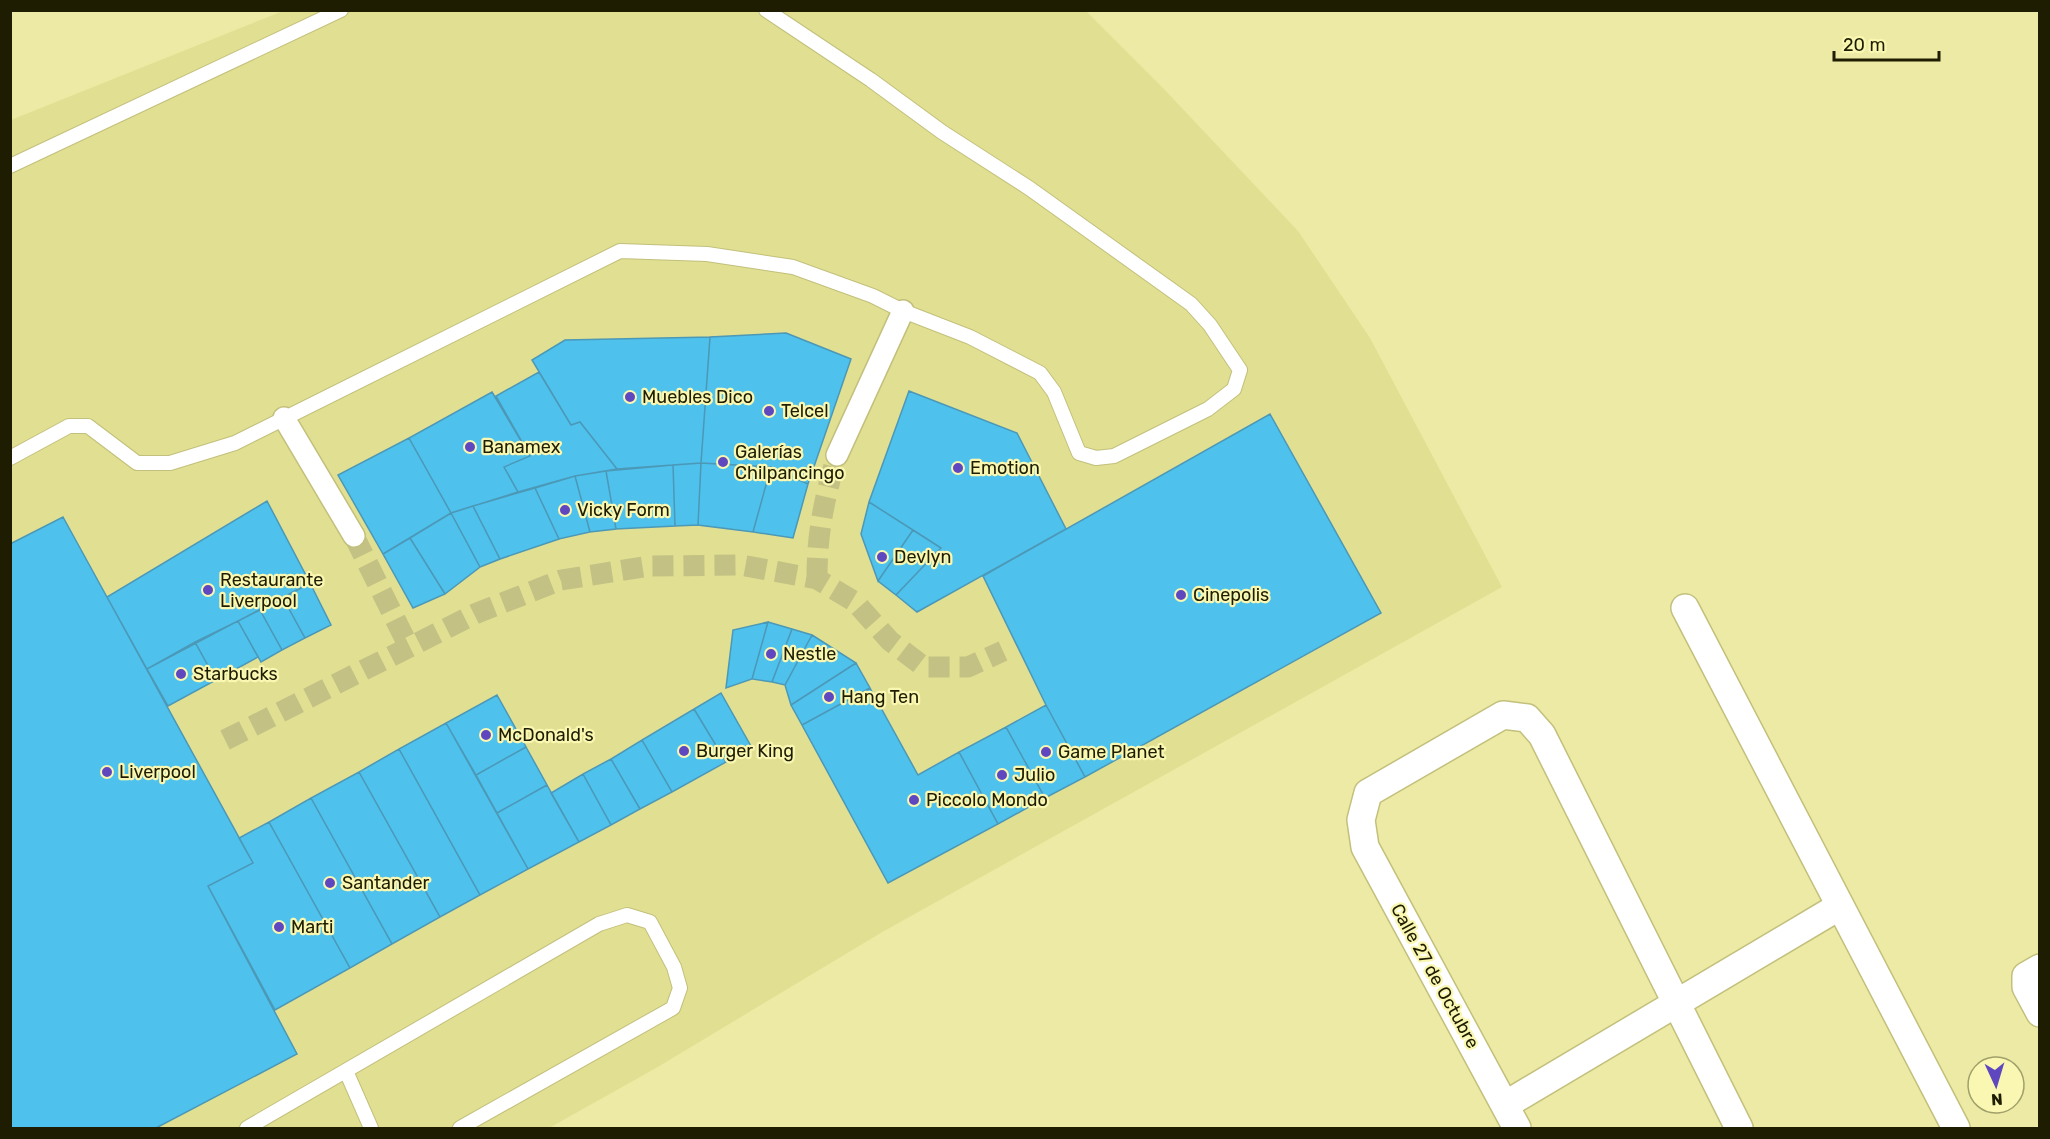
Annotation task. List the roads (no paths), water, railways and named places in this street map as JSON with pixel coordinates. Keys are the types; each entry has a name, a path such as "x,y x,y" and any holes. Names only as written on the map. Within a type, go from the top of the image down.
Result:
{"street":[{"path":"837,454 903,310"},
{"path":"284,418 354,536"},
{"path":"1685,608 1956,1128"},
{"name":"Calle 27 de Octubre","path":"1517,1128 1365,848 1361,820 1368,793 1503,715 1527,718 1542,735 1675,1004"},
{"path":"1505,1105 1840,906"},
{"path":"2033,972 2026,987 2040,1013"},
{"path":"1675,1004 1739,1128"}],"lane":[{"path":"10,166 341,10"},
{"path":"10,458 69,426 88,426 137,463 170,463 235,443 620,251 707,254 793,267 873,296 970,337 1040,373 1054,392 1079,453 1096,458 1114,456 1208,409 1234,389 1240,370 1210,325 1191,304 1029,188 942,132 871,80 766,10"},
{"path":"247,1128 599,924 627,915 650,922 674,967 680,988 673,1008 460,1128"},
{"path":"345,1071 372,1128"}],"tunnel":[{"path":"817,579 822,516 837,455"},
{"path":"354,536 409,647"},
{"path":"225,740 477,613 561,580 650,566 741,565 817,579 855,602 890,641 924,667 968,667 1003,651"}],"place":[{"name":"Muebles Dico","path":"630,397"},
{"name":"Telcel","path":"769,411"},
{"name":"Banamex","path":"470,447"},
{"name":"Galerías Chilpancingo","path":"723,462"},
{"name":"Emotion","path":"958,468"},
{"name":"Vicky Form","path":"565,510"},
{"name":"Devlyn","path":"882,557"},
{"name":"Restaurante Liverpool","path":"208,590"},
{"name":"Cinepolis","path":"1181,595"},
{"name":"Nestle","path":"771,654"},
{"name":"Starbucks","path":"181,674"},
{"name":"Hang Ten","path":"829,697"},
{"name":"McDonald's","path":"486,735"},
{"name":"Burger King","path":"684,751"},
{"name":"Game Planet","path":"1046,752"},
{"name":"Liverpool","path":"107,772"},
{"name":"Julio","path":"1002,775"},
{"name":"Piccolo Mondo","path":"914,800"},
{"name":"Santander","path":"330,883"},
{"name":"Marti","path":"279,927"}]}
